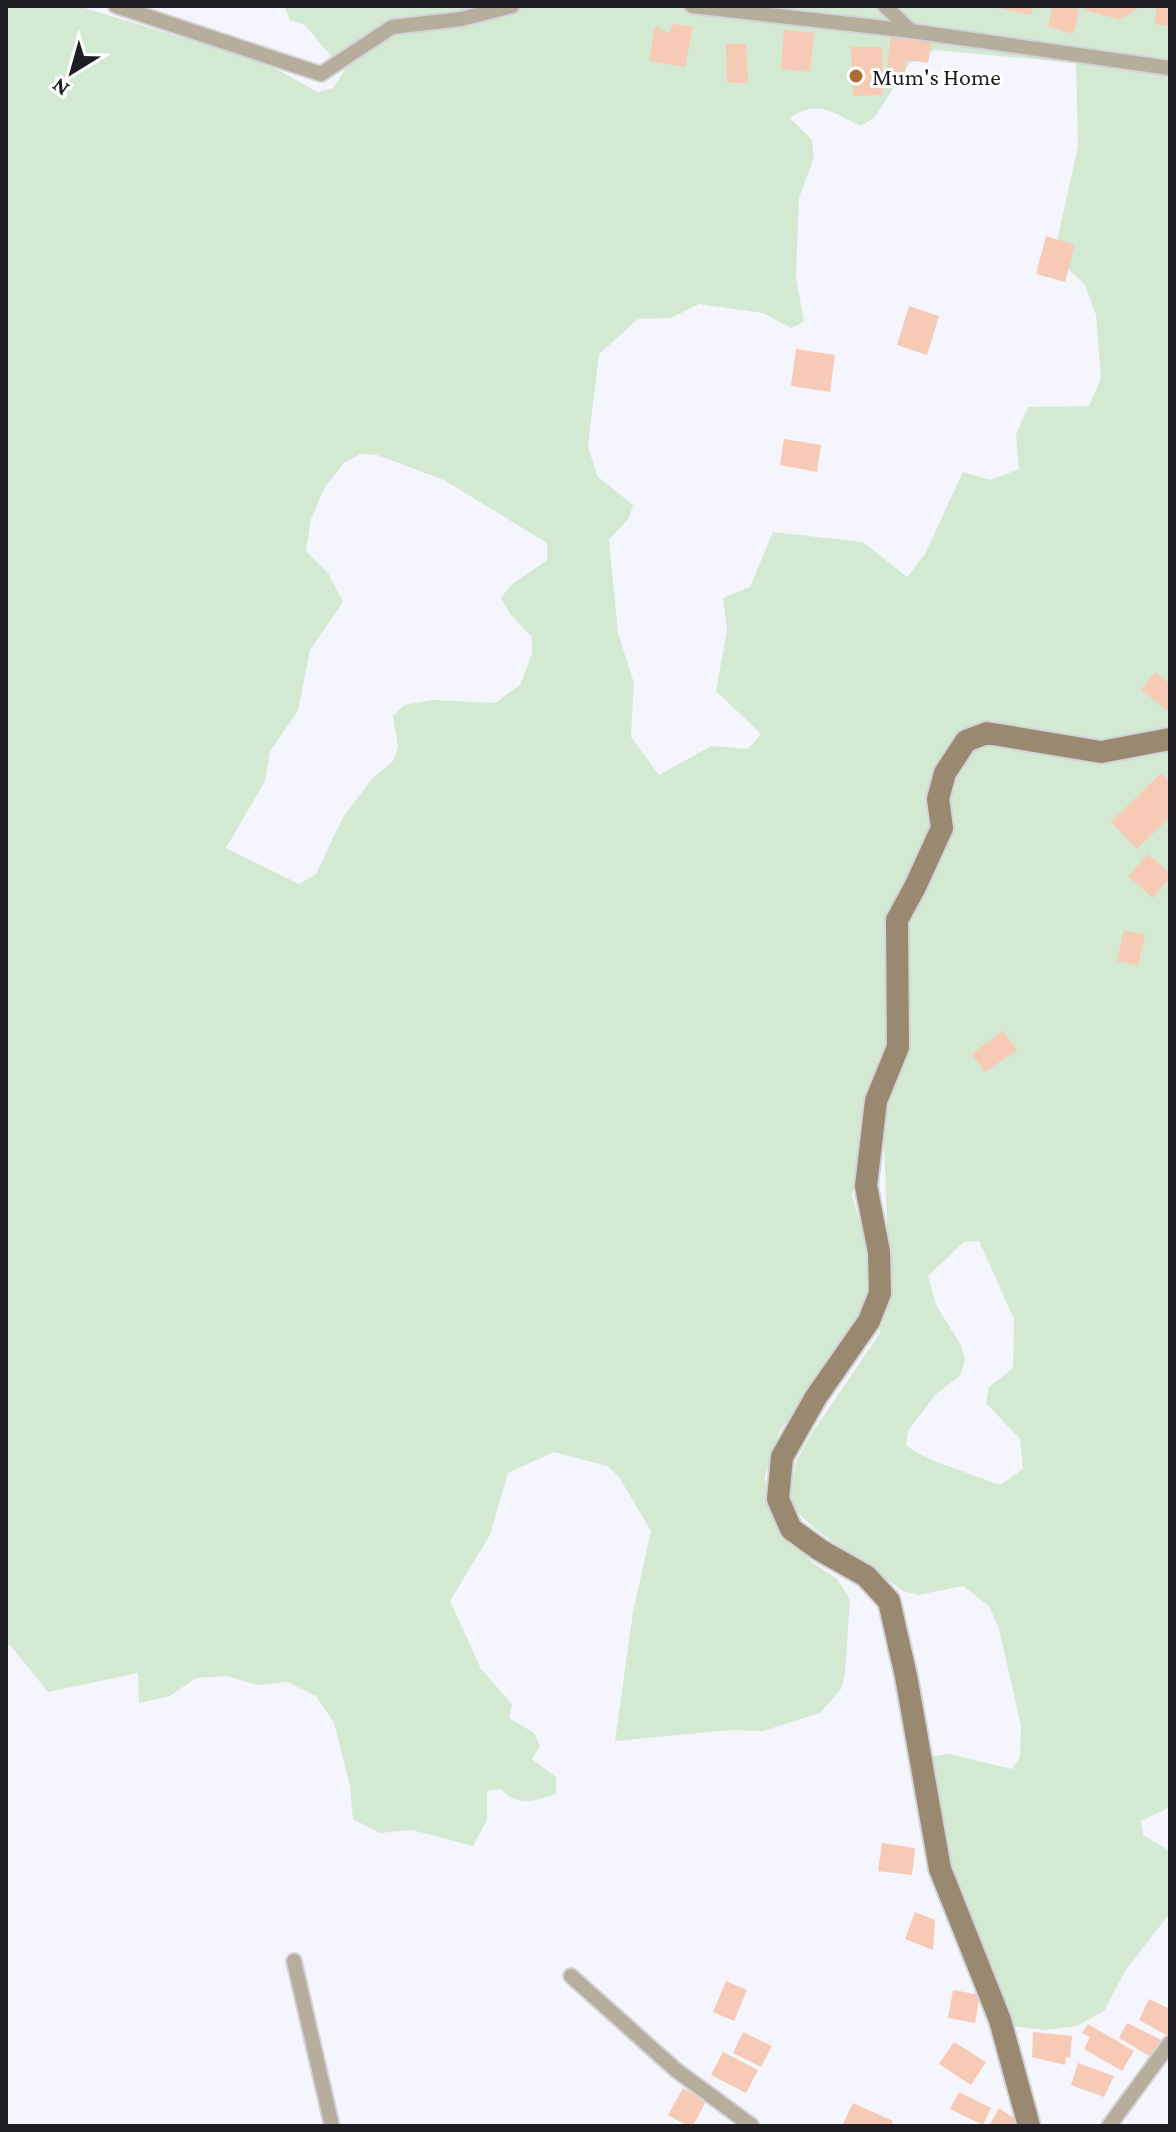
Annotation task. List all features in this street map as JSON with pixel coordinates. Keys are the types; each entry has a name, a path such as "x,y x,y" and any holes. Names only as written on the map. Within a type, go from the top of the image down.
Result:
{"main road":[{"path":"1029,2126 1000,2020 940,1869 906,1676 889,1601 866,1576 791,1529 778,1499 782,1457 816,1397 869,1321 880,1293 879,1252 866,1186 876,1101 898,1047 897,920 942,828 938,799 945,773 966,741 987,733 1101,752 1170,739"}],"street":[{"path":"116,6 321,74 392,27 461,19 512,6"},
{"path":"692,6 911,31 1170,68"},
{"path":"885,6 911,31"},
{"path":"294,1961 332,2126"},
{"path":"571,1976 676,2070 752,2126"},
{"path":"1109,2126 1170,2043"}],"green space":[{"path":"6,6 78,6 190,40 211,39 240,49 318,92 333,88 350,62 335,61 305,25 290,20 284,6 1170,6 1170,1807 1141,1821 1143,1835 1170,1851 1170,1913 1125,1971 1104,2011 1077,2026 1045,2030 1013,2026 948,1872 947,1840 920,1782 922,1767 934,1756 949,1754 1012,1769 1020,1757 1021,1726 999,1629 989,1606 963,1586 918,1595 903,1591 815,1529 793,1508 791,1493 796,1462 810,1436 880,1333 888,1248 883,1119 867,1105 852,1196 873,1267 868,1296 842,1348 779,1432 765,1476 767,1506 774,1519 813,1563 837,1579 850,1599 841,1689 820,1713 763,1731 730,1730 615,1741 633,1612 651,1531 619,1477 607,1466 554,1452 508,1473 490,1535 450,1601 481,1669 512,1704 509,1718 534,1733 540,1746 532,1759 556,1777 556,1794 533,1801 514,1799 500,1789 487,1791 487,1820 473,1846 412,1830 380,1833 353,1819 350,1786 334,1723 316,1696 287,1682 257,1685 227,1676 196,1678 170,1696 139,1703 138,1673 48,1692 10,1645 6,1645","holes":["935,50 1076,63 1078,147 1058,236 1064,265 1085,285 1096,315 1101,378 1089,406 1028,407 1016,434 1019,469 990,480 963,472 925,554 907,577 863,542 773,532 750,587 723,598 727,630 716,691 761,734 748,749 711,746 659,775 631,737 634,683 618,633 609,540 629,518 633,505 597,476 588,446 599,354 638,319 671,318 699,304 763,313 791,328 804,322 796,277 799,198 814,157 812,140 790,118 818,108 861,126 875,117 909,64","360,454 377,455 444,480 547,543 547,560 511,585 501,598 510,614 532,637 532,654 520,685 495,703 434,700 404,705 393,716 398,747 393,761 371,780 343,817 316,874 299,884 226,848 265,781 270,751 298,711 310,650 343,602 328,573 306,551 311,519 325,487 344,463","979,1241 1014,1319 1013,1368 989,1387 986,1403 1020,1439 1023,1469 1000,1485 931,1460 906,1446 908,1431 936,1394 960,1376 965,1360 961,1345 936,1305 928,1276 964,1242"]}],"building":[{"path":"990,6 1033,6 1031,15"},
{"path":"1053,6 1076,6 1079,13 1073,34 1048,26"},
{"path":"1086,6 1141,6 1120,20 1085,10"},
{"path":"1157,6 1170,6 1170,26 1154,24"},
{"path":"673,24 693,27 685,67 649,61 655,26 669,33"},
{"path":"784,30 814,33 810,72 781,69"},
{"path":"891,33 932,38 928,63 906,60 904,77 886,75"},
{"path":"726,44 746,44 748,83 727,83"},
{"path":"851,47 882,47 883,95 853,96"},
{"path":"1046,236 1075,245 1065,282 1036,274"},
{"path":"909,306 939,316 927,355 897,345"},
{"path":"796,349 835,355 830,392 791,386"},
{"path":"784,439 821,445 817,472 780,465"},
{"path":"1155,672 1170,684 1170,712 1141,690"},
{"path":"1161,773 1170,782 1170,817 1137,849 1111,822"},
{"path":"1148,854 1170,873 1170,878 1153,898 1128,876"},
{"path":"1124,930 1145,935 1138,966 1117,961"},
{"path":"1003,1031 1017,1050 985,1072 972,1054"},
{"path":"882,1843 915,1848 912,1875 878,1871"},
{"path":"915,1912 935,1920 933,1950 905,1939"},
{"path":"726,1981 747,1990 734,2021 713,2012"},
{"path":"953,1990 980,1995 975,2023 948,2018"},
{"path":"1149,1999 1170,2009 1170,2037 1139,2020"},
{"path":"1127,2023 1166,2042 1156,2060 1119,2038"},
{"path":"1088,2024 1134,2051 1122,2071 1084,2049 1090,2037 1082,2033"},
{"path":"743,2032 772,2046 761,2067 733,2053"},
{"path":"1033,2032 1072,2036 1070,2058 1066,2057 1065,2065 1032,2057"},
{"path":"954,2042 986,2062 971,2085 939,2064"},
{"path":"723,2052 758,2070 746,2093 711,2075"},
{"path":"1078,2063 1114,2076 1104,2097 1071,2085"},
{"path":"683,2088 706,2101 693,2126 668,2115"},
{"path":"959,2092 991,2108 983,2125 950,2109"},
{"path":"853,2103 893,2121 891,2126 842,2126"},
{"path":"999,2108 1026,2126 989,2126"}],"place":[{"name":"Mum's Home","path":"856,76"}]}
